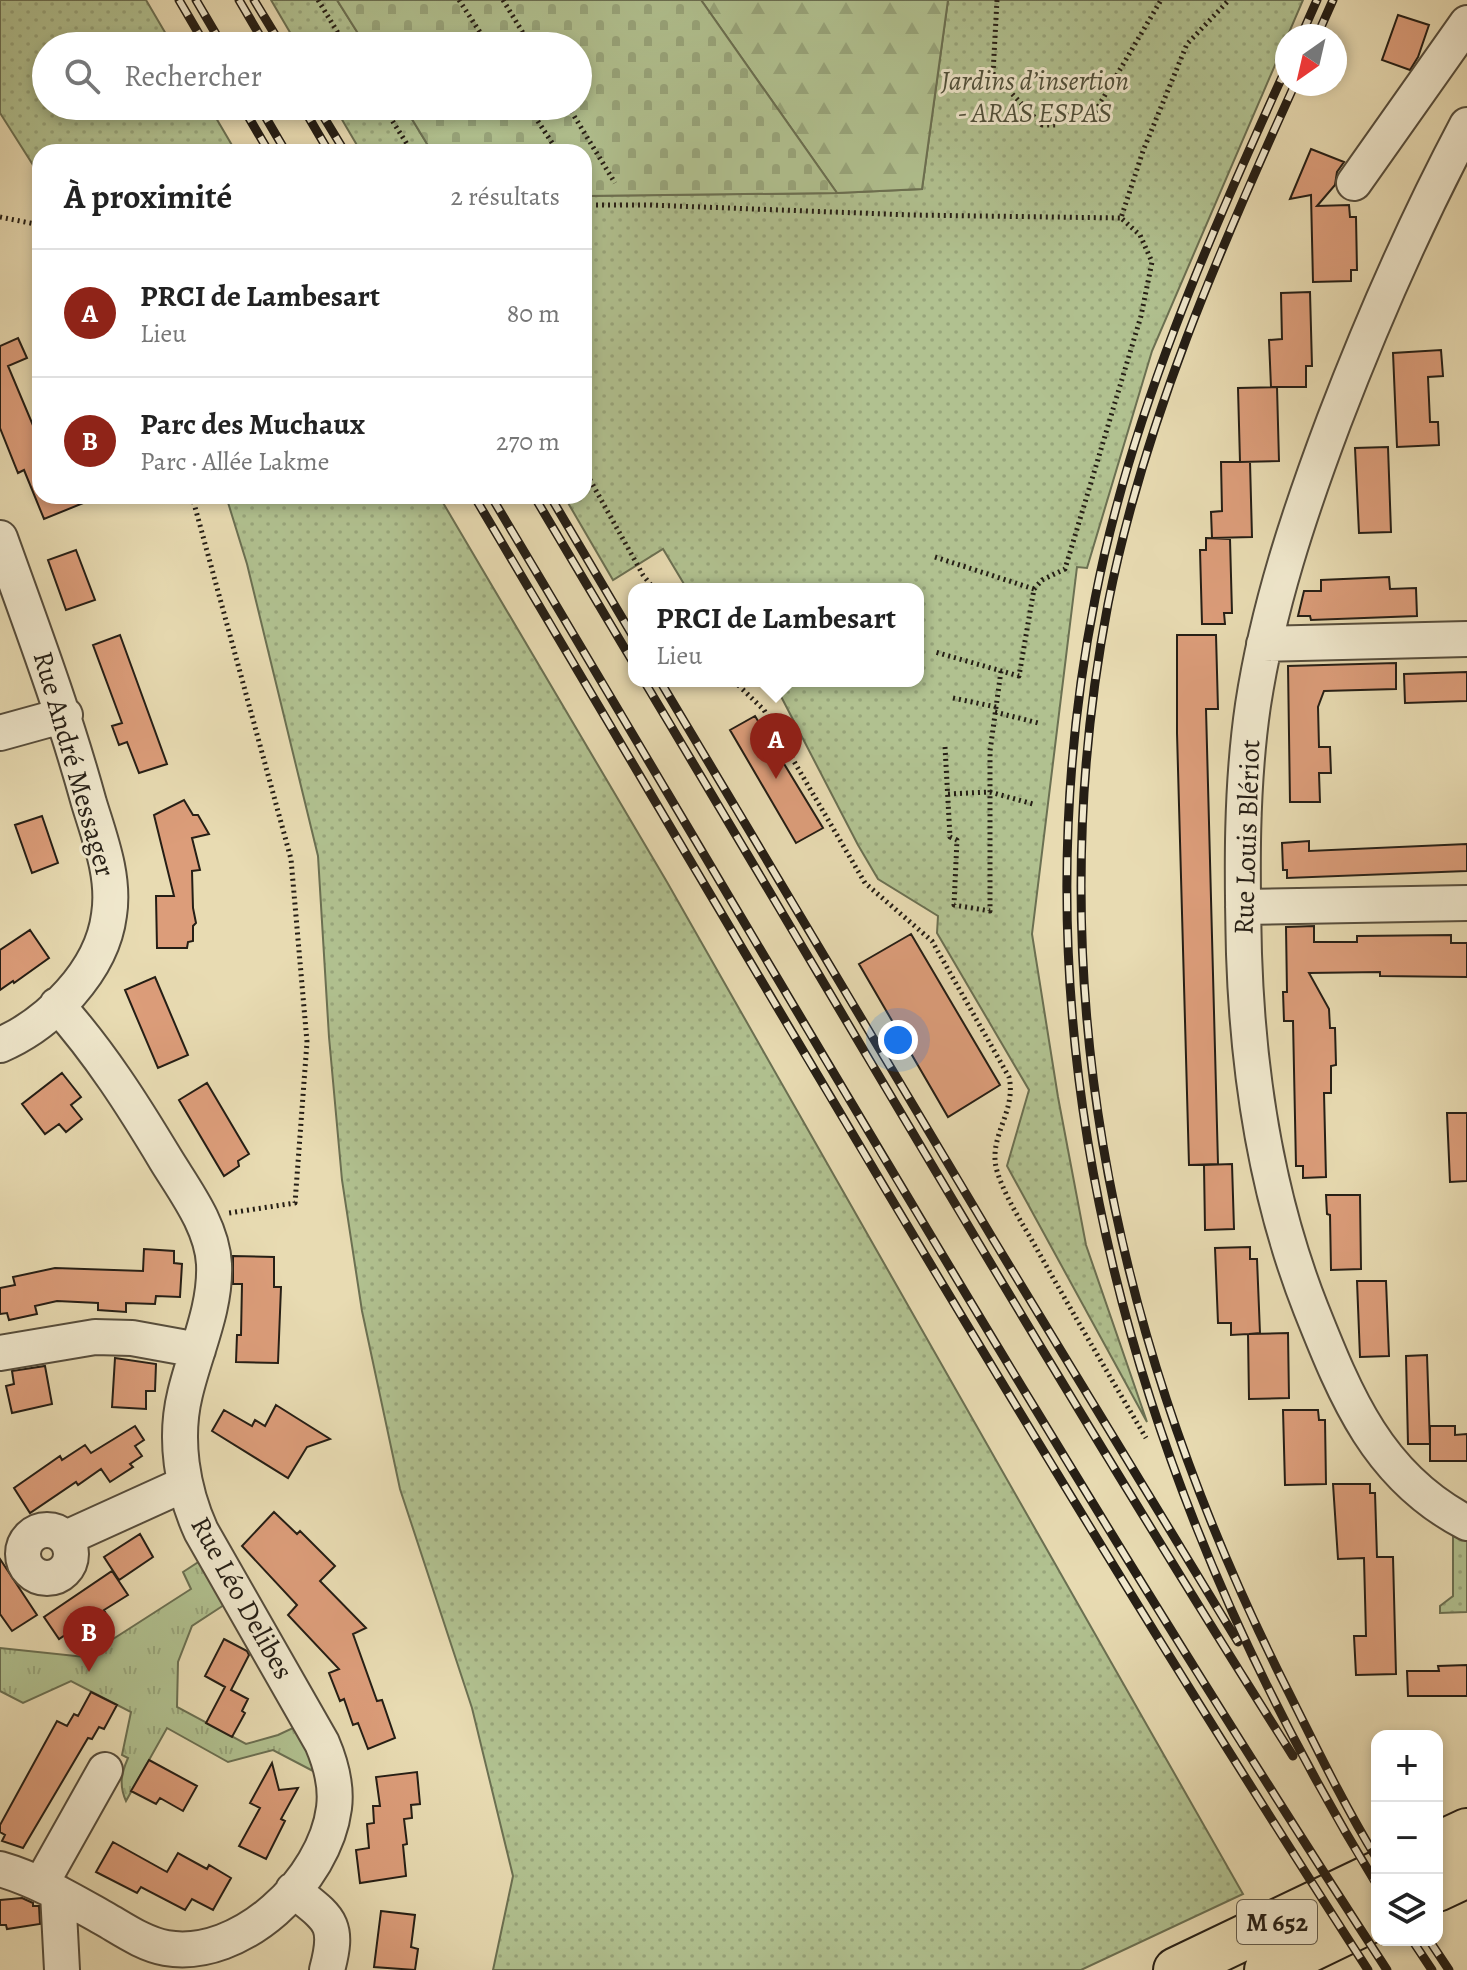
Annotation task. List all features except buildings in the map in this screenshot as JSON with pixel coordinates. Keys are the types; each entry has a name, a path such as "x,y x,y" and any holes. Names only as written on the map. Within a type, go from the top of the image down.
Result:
{"highway":[{"path":"1443,1842 1467,1831"},
{"path":"1443,1886 1467,1875"},
{"name":"M 652","path":"1176,1970 1371,1877"},
{"name":"M 652","path":"1267,1970 1371,1920"}],"street":[{"path":"1354,183 1467,23"},
{"name":"Rue Louis Blériot","path":"1467,125 1411,234 1359,356 1301,513 1274,601 1264,644 1247,762 1243,907 1248,1037 1258,1115 1269,1175 1299,1277 1342,1384 1379,1448 1394,1468 1426,1498 1467,1523"},
{"name":"Rue André Messager","path":"0,538 65,715 111,889 106,933 88,967 38,1023 0,1045"},
{"path":"1264,644 1467,639"},
{"path":"0,733 65,715"},
{"path":"1243,907 1467,903"},
{"name":"Rue Léo Delibes","path":"0,1869 49,1888 152,1944 181,1949 213,1945 244,1933 293,1890 315,1862 327,1837 334,1811 334,1776 322,1743 201,1531 185,1484 181,1415 211,1303 213,1251 200,1217 111,1073 88,1040 57,1005"},
{"path":"0,1353 95,1337 132,1338 198,1350"},
{"path":"66,1538 185,1484"},
{"path":"62,1970 49,1888 105,1770"},
{"path":"293,1890 324,1915 330,1924 334,1942 327,1970"}],"path":[{"path":"318,0 337,32"},
{"path":"459,0 480,32"},
{"path":"503,0 522,32"},
{"path":"997,0 993,74 1042,125 1056,125 1070,111 1095,112 1161,0"},
{"path":"1121,218 1143,151 1187,44 1229,0"},
{"path":"392,120 407,144"},
{"path":"537,120 553,144"},
{"path":"577,120 591,144"},
{"path":"592,145 615,183"},
{"path":"592,205 1121,218 1140,235 1152,262 1141,316 1065,569 1042,580 1034,589 1019,676 935,652"},
{"path":"0,217 32,223"},
{"path":"592,483 649,583"},
{"path":"194,504 291,859 307,1042 295,1203 200,1217"},
{"path":"935,557 1034,589"},
{"path":"945,747 950,837 957,840 954,905 990,911 990,751 1001,671"},
{"path":"740,687 764,710 865,883 932,941 1009,1077 1011,1101 997,1134 994,1151 997,1170 1006,1193 1073,1314 1146,1438"},
{"path":"953,698 1038,723"},
{"path":"948,794 990,792 1033,804"}],"green space":[{"path":"0,0 146,0 165,32 32,32 32,120 217,120 231,144 32,144 32,163 0,113"},
{"path":"271,0 337,0 357,32 290,32"},
{"path":"337,0 701,0 837,193 592,196 592,144 427,144 413,120 592,120 592,32 357,32"},
{"path":"701,0 948,0 922,189 837,193"},
{"name":"Jardins d’insertion - ARAS ESPAS","path":"948,0 1303,0 1293,24 1275,24 1275,65 1152,351 1087,568 1077,567 1032,934 1086,1245 1147,1422 1007,1166 1029,1090 937,933 938,916 878,879 776,687 924,687 924,583 683,583 663,549 613,580 569,504 592,504 592,196 922,189"},
{"path":"342,120 413,120 427,144 356,144"},
{"path":"228,504 444,504 667,882 1243,1894 1081,1970 493,1970 513,1876 472,1708 400,1489 362,1311 342,1180 329,1037 318,856 247,564"},
{"path":"1453,1536 1467,1541 1467,1612 1440,1613 1440,1606 1453,1596"},
{"path":"200,1561 224,1605 192,1626 178,1662 177,1707 246,1744 297,1726 315,1772 273,1750 228,1762 167,1728 126,1801 122,1780 128,1758 122,1755 131,1712 71,1681 23,1703 0,1691 0,1648 85,1657 191,1589 183,1572"}],"railway":[{"path":"179,0 198,32"},
{"path":"196,0 215,32"},
{"path":"239,0 258,32"},
{"path":"254,0 273,32"},
{"path":"1306,24 1317,0"},
{"path":"1322,24 1333,0"},
{"path":"1275,93 1175,327 1129,461 1110,530 1095,599 1072,769 1068,938 1082,1104 1113,1268 1160,1428 1220,1584 1293,1737 1371,1874"},
{"path":"1290,96 1186,338 1123,536 1108,604 1088,746 1081,886 1088,1025 1106,1163 1136,1298 1177,1432 1229,1564 1289,1693 1371,1849"},
{"path":"250,120 264,144"},
{"path":"267,120 281,144"},
{"path":"310,120 324,144"},
{"path":"326,120 340,144"},
{"path":"479,504 1026,1422 1368,1970"},
{"path":"496,504 1043,1422 1270,1789 1387,1970"},
{"path":"539,504 628,654"},
{"path":"555,504 628,628"},
{"path":"648,687 1046,1355 1293,1756"},
{"path":"664,687 1238,1642"},
{"path":"1416,1946 1432,1970"},
{"path":"1433,1946 1449,1970"}],"place":[{"name":"PRCI de Lambesart","path":"776,779"},
{"name":"Parc des Muchaux","path":"89,1672"}]}
